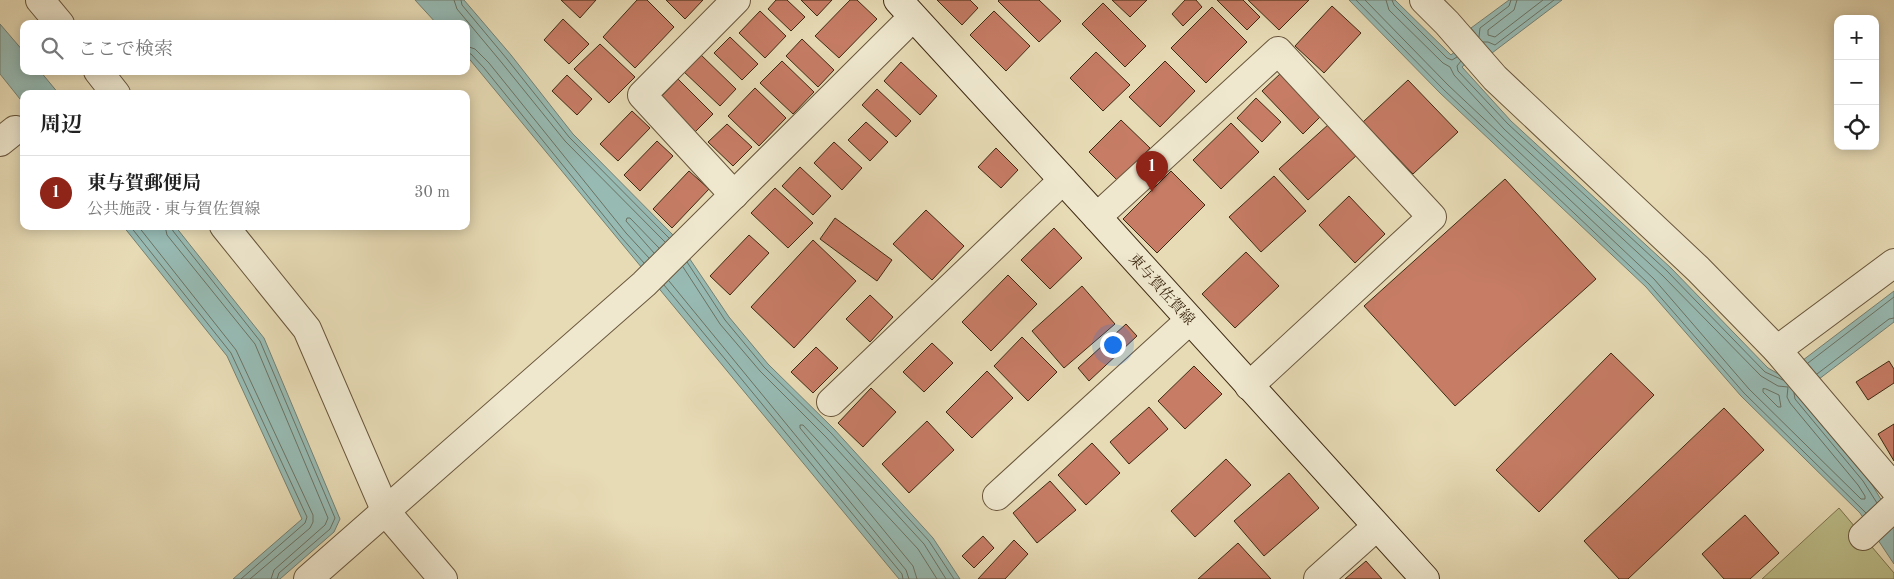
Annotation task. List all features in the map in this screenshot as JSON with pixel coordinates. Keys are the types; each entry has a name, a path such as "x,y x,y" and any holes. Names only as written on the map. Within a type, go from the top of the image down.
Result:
{"street":[{"path":"40,0 57,20"},
{"path":"734,195 642,95 736,0"},
{"path":"1424,0 1495,78 1698,270 1781,354 1817,394 1894,488"},
{"path":"308,579 644,284 686,244 734,195 905,8"},
{"name":"東与賀佐賀線","path":"905,8 1098,217 1376,527 1425,579"},
{"path":"1098,217 1278,51 1432,217 1249,386"},
{"path":"101,75 113,90"},
{"path":"831,402 1062,180"},
{"path":"227,230 307,329 386,512 443,579"},
{"path":"1781,354 1894,263"},
{"path":"997,496 1190,320"},
{"path":"1863,536 1894,507"},
{"path":"1318,579 1376,527"}],"green space":[{"path":"1839,508 1894,573 1894,579 1762,579"}],"water":[{"path":"415,0 464,0 511,55 573,134 675,237 729,317 768,364 834,429 933,538 960,579 899,579 470,60 470,20 433,20"},
{"path":"1349,0 1395,0 1451,55 1476,34 1471,28 1509,0 1562,0 1492,53 1486,46 1462,67 1511,121 1671,268 1768,368 1782,376 1894,291 1894,322 1798,395 1868,478 1885,506 1894,511 1894,564 1860,513 1741,396 1646,287 1440,93"},
{"path":"0,24 20,47 20,75 43,75 56,90 20,90 20,99 0,74"},
{"path":"126,230 178,230 264,338 340,519 334,532 280,579 233,579 302,519 227,356"}],"building":[{"path":"561,0 596,0 580,18"},
{"path":"637,0 647,0 674,27 635,68 603,37"},
{"path":"666,0 703,0 685,19"},
{"path":"776,0 787,0 805,17 791,31 768,9"},
{"path":"801,0 832,0 817,16"},
{"path":"850,0 857,0 877,19 839,58 815,36"},
{"path":"937,0 970,0 978,8 962,25"},
{"path":"999,0 1039,0 1061,21 1039,42"},
{"path":"1112,0 1147,0 1130,17"},
{"path":"1185,0 1196,0 1202,7 1183,26 1172,14"},
{"path":"1217,0 1243,0 1260,17 1247,30"},
{"path":"1248,0 1309,0 1279,30"},
{"path":"1103,3 1146,46 1125,67 1082,24"},
{"path":"1332,6 1361,33 1324,73 1295,46"},
{"path":"1212,7 1247,42 1206,83 1171,48"},
{"path":"760,11 786,36 765,58 739,33"},
{"path":"994,11 1030,46 1006,71 970,35"},
{"path":"563,19 589,44 569,64 544,40"},
{"path":"730,37 758,64 742,80 714,53"},
{"path":"802,39 834,70 818,87 786,56"},
{"path":"600,44 635,77 609,103 574,69"},
{"path":"698,52 736,89 720,106 682,70"},
{"path":"1096,52 1130,85 1103,111 1070,78"},
{"path":"782,61 814,92 793,114 760,83"},
{"path":"1165,61 1195,91 1160,127 1129,97"},
{"path":"901,62 937,96 920,115 884,81"},
{"path":"1282,72 1323,114 1303,134 1262,91"},
{"path":"567,75 592,99 577,115 552,91"},
{"path":"678,79 713,114 694,133 659,99"},
{"path":"1408,80 1458,132 1413,174 1363,122"},
{"path":"755,88 786,118 759,146 728,116"},
{"path":"877,89 911,121 896,137 862,105"},
{"path":"1256,98 1281,122 1262,142 1237,118"},
{"path":"632,111 650,128 618,161 600,144"},
{"path":"1121,120 1150,148 1118,181 1089,152"},
{"path":"866,122 888,142 870,161 848,140"},
{"path":"1231,123 1259,152 1221,189 1193,160"},
{"path":"727,124 752,147 733,166 708,142"},
{"path":"1329,124 1357,155 1308,200 1279,169"},
{"path":"657,141 673,156 640,191 624,175"},
{"path":"834,142 862,168 842,190 814,163"},
{"path":"996,148 1018,170 1001,188 978,167"},
{"path":"800,167 831,196 813,215 782,186"},
{"path":"689,171 709,189 672,228 653,209"},
{"path":"1171,171 1205,205 1157,253 1123,219"},
{"path":"1274,176 1306,211 1261,252 1229,217"},
{"path":"1505,179 1596,279 1455,406 1364,306"},
{"path":"775,188 813,223 788,248 751,213"},
{"path":"1349,196 1385,234 1355,263 1319,225"},
{"path":"926,210 964,246 932,280 893,244"},
{"path":"835,218 892,260 877,281 820,239"},
{"path":"1054,228 1082,258 1050,289 1021,260"},
{"path":"749,235 769,253 730,295 710,276"},
{"path":"813,240 856,281 794,348 751,307"},
{"path":"1246,252 1279,286 1235,328 1202,294"},
{"path":"1008,275 1037,304 991,351 962,322"},
{"path":"1082,286 1115,324 1064,368 1032,331"},
{"path":"870,295 893,317 870,342 846,319"},
{"path":"1126,324 1137,336 1089,381 1078,368"},
{"path":"1022,337 1057,372 1028,401 994,366"},
{"path":"932,343 953,363 924,392 903,372"},
{"path":"816,347 838,368 813,393 791,372"},
{"path":"1611,353 1654,395 1539,512 1496,470"},
{"path":"1889,361 1894,369 1894,383 1868,400 1856,382"},
{"path":"1194,366 1222,394 1185,429 1158,401"},
{"path":"987,371 1013,398 972,438 946,412"},
{"path":"871,388 896,412 863,447 838,423"},
{"path":"1149,407 1168,429 1129,464 1110,442"},
{"path":"1724,408 1764,450 1628,579 1619,579 1584,541"},
{"path":"927,421 954,450 909,493 882,464"},
{"path":"1894,424 1894,461 1878,434"},
{"path":"1092,443 1120,473 1086,505 1058,475"},
{"path":"1226,459 1251,485 1195,537 1171,511"},
{"path":"1289,473 1319,508 1264,556 1234,521"},
{"path":"1050,481 1076,510 1037,543 1013,513"},
{"path":"1745,515 1779,553 1750,579 1724,579 1702,554"},
{"path":"983,536 994,548 974,568 962,556"},
{"path":"1014,540 1028,554 1005,579 978,579"},
{"path":"1238,543 1271,579 1198,579"},
{"path":"1366,561 1382,579 1345,579"}],"place":[{"name":"東与賀郵便局","path":"1152,192"}]}
